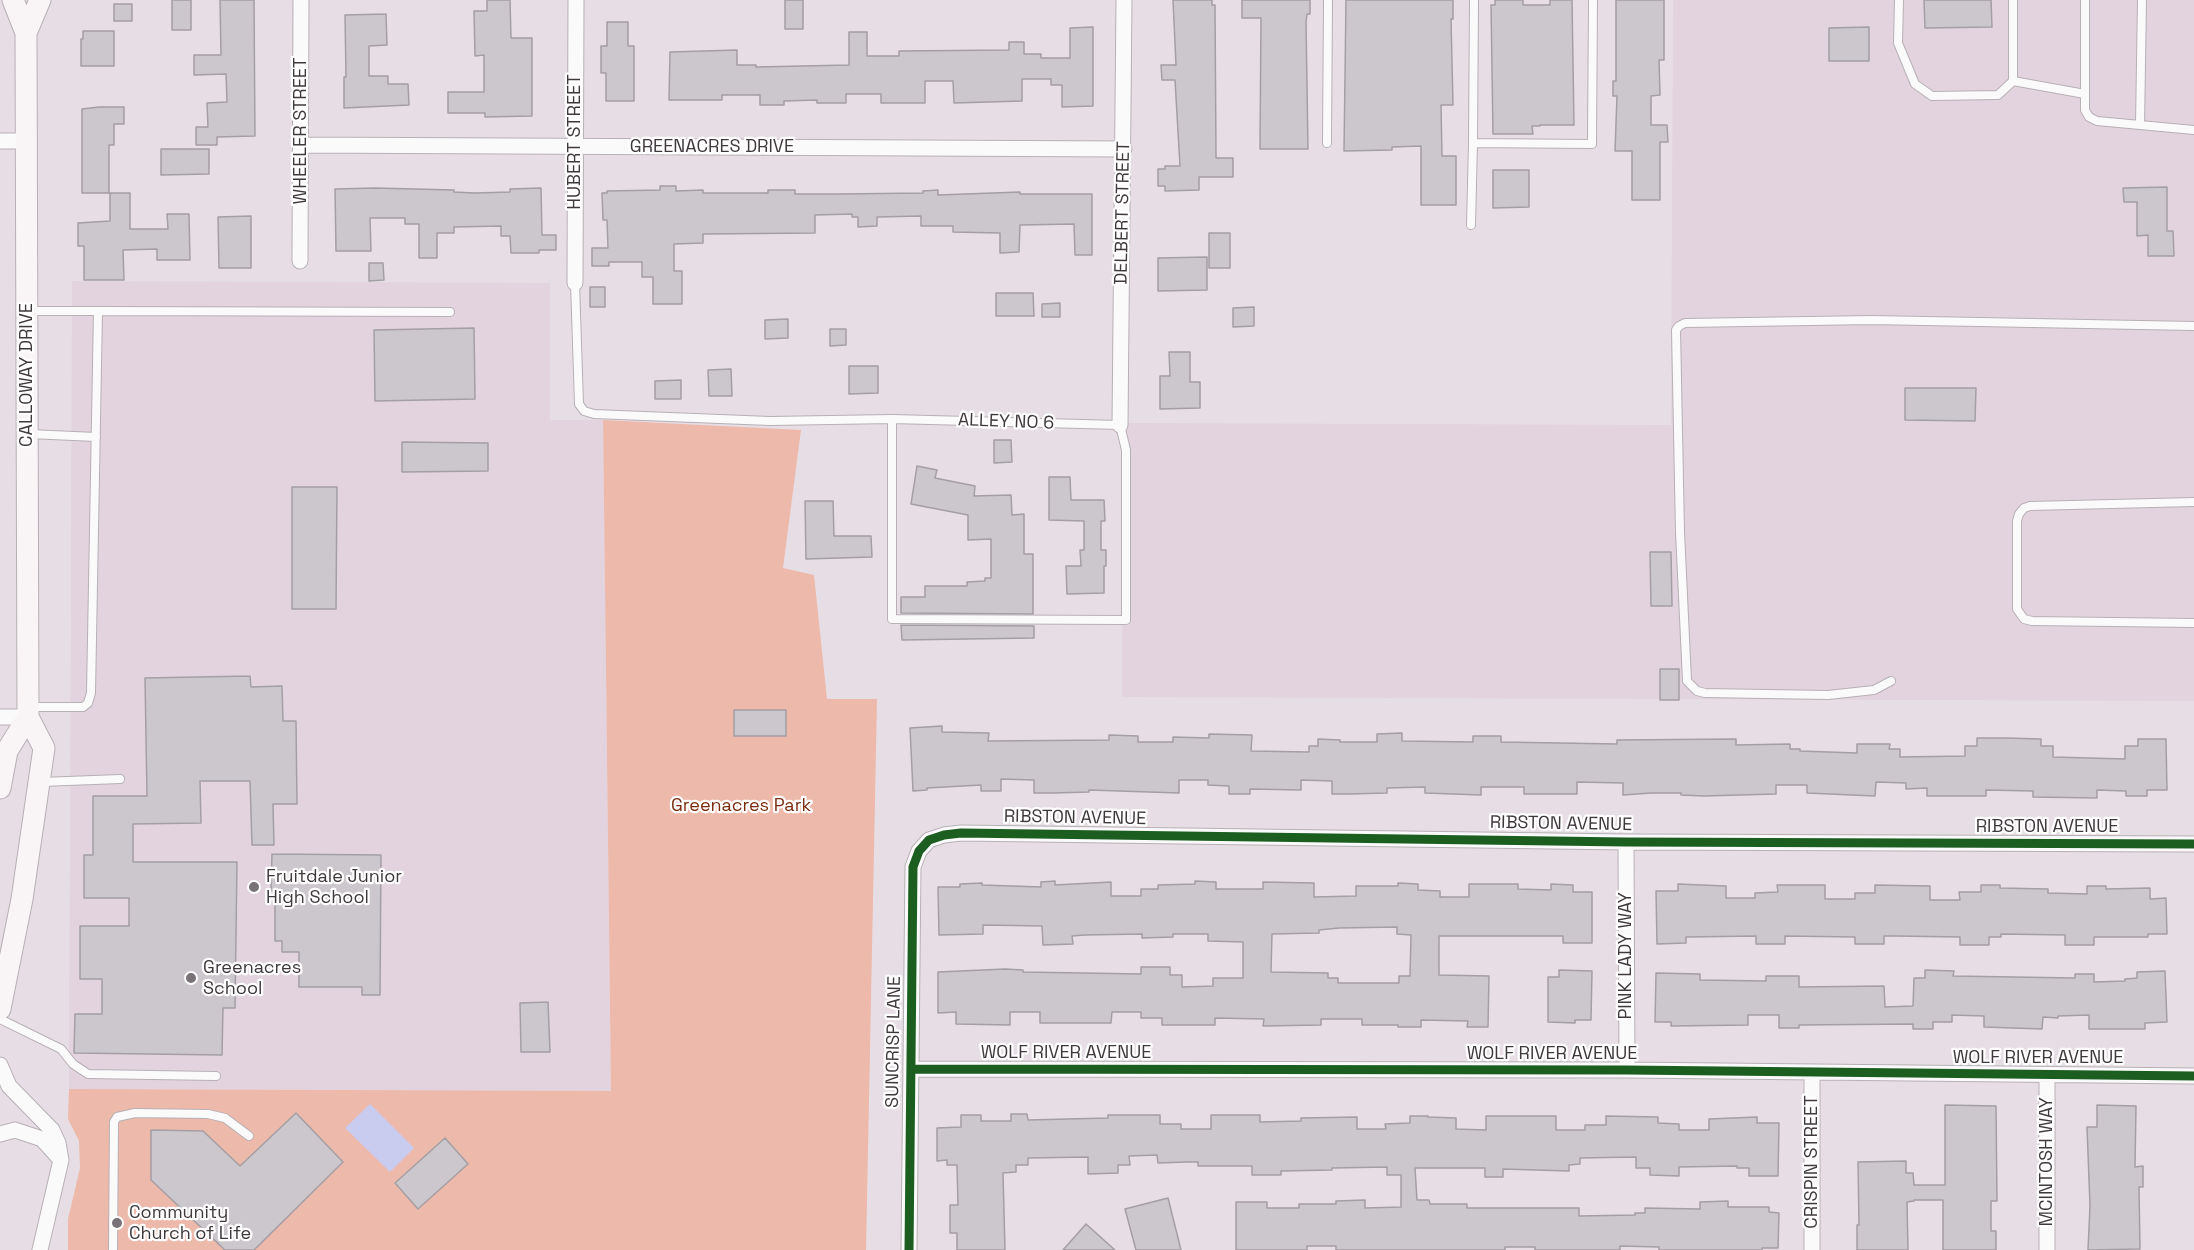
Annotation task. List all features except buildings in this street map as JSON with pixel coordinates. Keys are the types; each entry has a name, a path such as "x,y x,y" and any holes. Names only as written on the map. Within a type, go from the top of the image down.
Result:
{"main road":[{"name":"CALLOWAY DRIVE","path":"0,1009 22,899 44,748 28,712 26,33 13,0"},
{"name":"CALLOWAY DRIVE","path":"26,33 40,0"},
{"path":"0,788 7,751 28,712"}],"street":[{"name":"WHEELER STREET","path":"300,261 301,0"},
{"name":"HUBERT STREET","path":"575,283 576,0"},
{"name":"DELBERT STREET","path":"1120,425 1124,0"},
{"path":"0,141 27,141"},
{"name":"GREENACRES DRIVE","path":"301,145 1124,148"},
{"path":"0,717 28,712"},
{"name":"RIBSTON AVENUE","path":"929,840 961,832 1626,842 2194,844"},
{"name":"SUNCRISP LANE","path":"909,1250 913,867 919,851 929,840"},
{"name":"PINK LADY WAY","path":"1626,842 1627,1070"},
{"path":"0,1065 9,1086 52,1130 58,1143 61,1160 40,1250"},
{"name":"WOLF RIVER AVENUE","path":"911,1069 1627,1070 2194,1076"},
{"name":"CRISPIN STREET","path":"1812,1073 1812,1250"},
{"name":"MCINTOSH WAY","path":"2047,1075 2047,1250"},
{"path":"0,1134 15,1130 42,1139 61,1160"}],"lane":[{"path":"1327,143 1328,0"},
{"path":"1471,225 1474,0"},
{"path":"1473,143 1592,144 1593,0"},
{"path":"1899,0 1898,43 1916,84 1932,96 1998,95 2013,81 2013,0"},
{"path":"2085,0 2085,110 2089,117 2097,121 2194,129"},
{"path":"2140,125 2142,0"},
{"path":"2013,81 2085,94"},
{"name":"ALLEY NO 6","path":"575,283 579,404 584,411 602,416 770,421 892,419 1120,425"},
{"path":"27,311 450,312"},
{"path":"28,712 83,706 88,703 91,693 98,311"},
{"path":"1892,681 1874,690 1828,695 1762,695 1705,693 1697,691 1687,681 1679,520 1676,330 1679,326 1685,323 1871,320 2194,326"},
{"path":"892,419 892,619 1126,620 1126,450 1120,425"},
{"path":"28,434 96,437"},
{"path":"2194,502 2030,506 2019,513 2017,521 2017,609 2024,619 2194,624"},
{"path":"39,782 120,779"},
{"path":"0,1018 61,1048 73,1064 88,1074 216,1076"},
{"path":"113,1250 114,1122 117,1117 135,1113 208,1114 225,1118 249,1136"}],"shaded area":[{"path":"1673,0 2194,0 2194,701 1122,697 1123,423 1671,425"},
{"path":"72,281 550,283 550,420 603,420 611,1091 69,1089"}],"green space":[{"name":"Greenacres Park","path":"603,420 801,430 783,568 814,575 827,699 877,699 866,1250 68,1250 68,1219 80,1168 79,1141 68,1119 69,1089 611,1091"}],"water":[{"path":"370,1104 414,1148 390,1172 345,1128"}],"cycle path":[{"path":"909,1250 913,867 919,851 929,840 944,835 961,833 1626,842 2194,844"},
{"path":"911,1069 1627,1070 2194,1076"}],"place":[{"name":"Fruitdale Junior High School","path":"254,887"},
{"name":"Greenacres School","path":"191,978"},
{"name":"Community Church of Life","path":"117,1223"}]}
